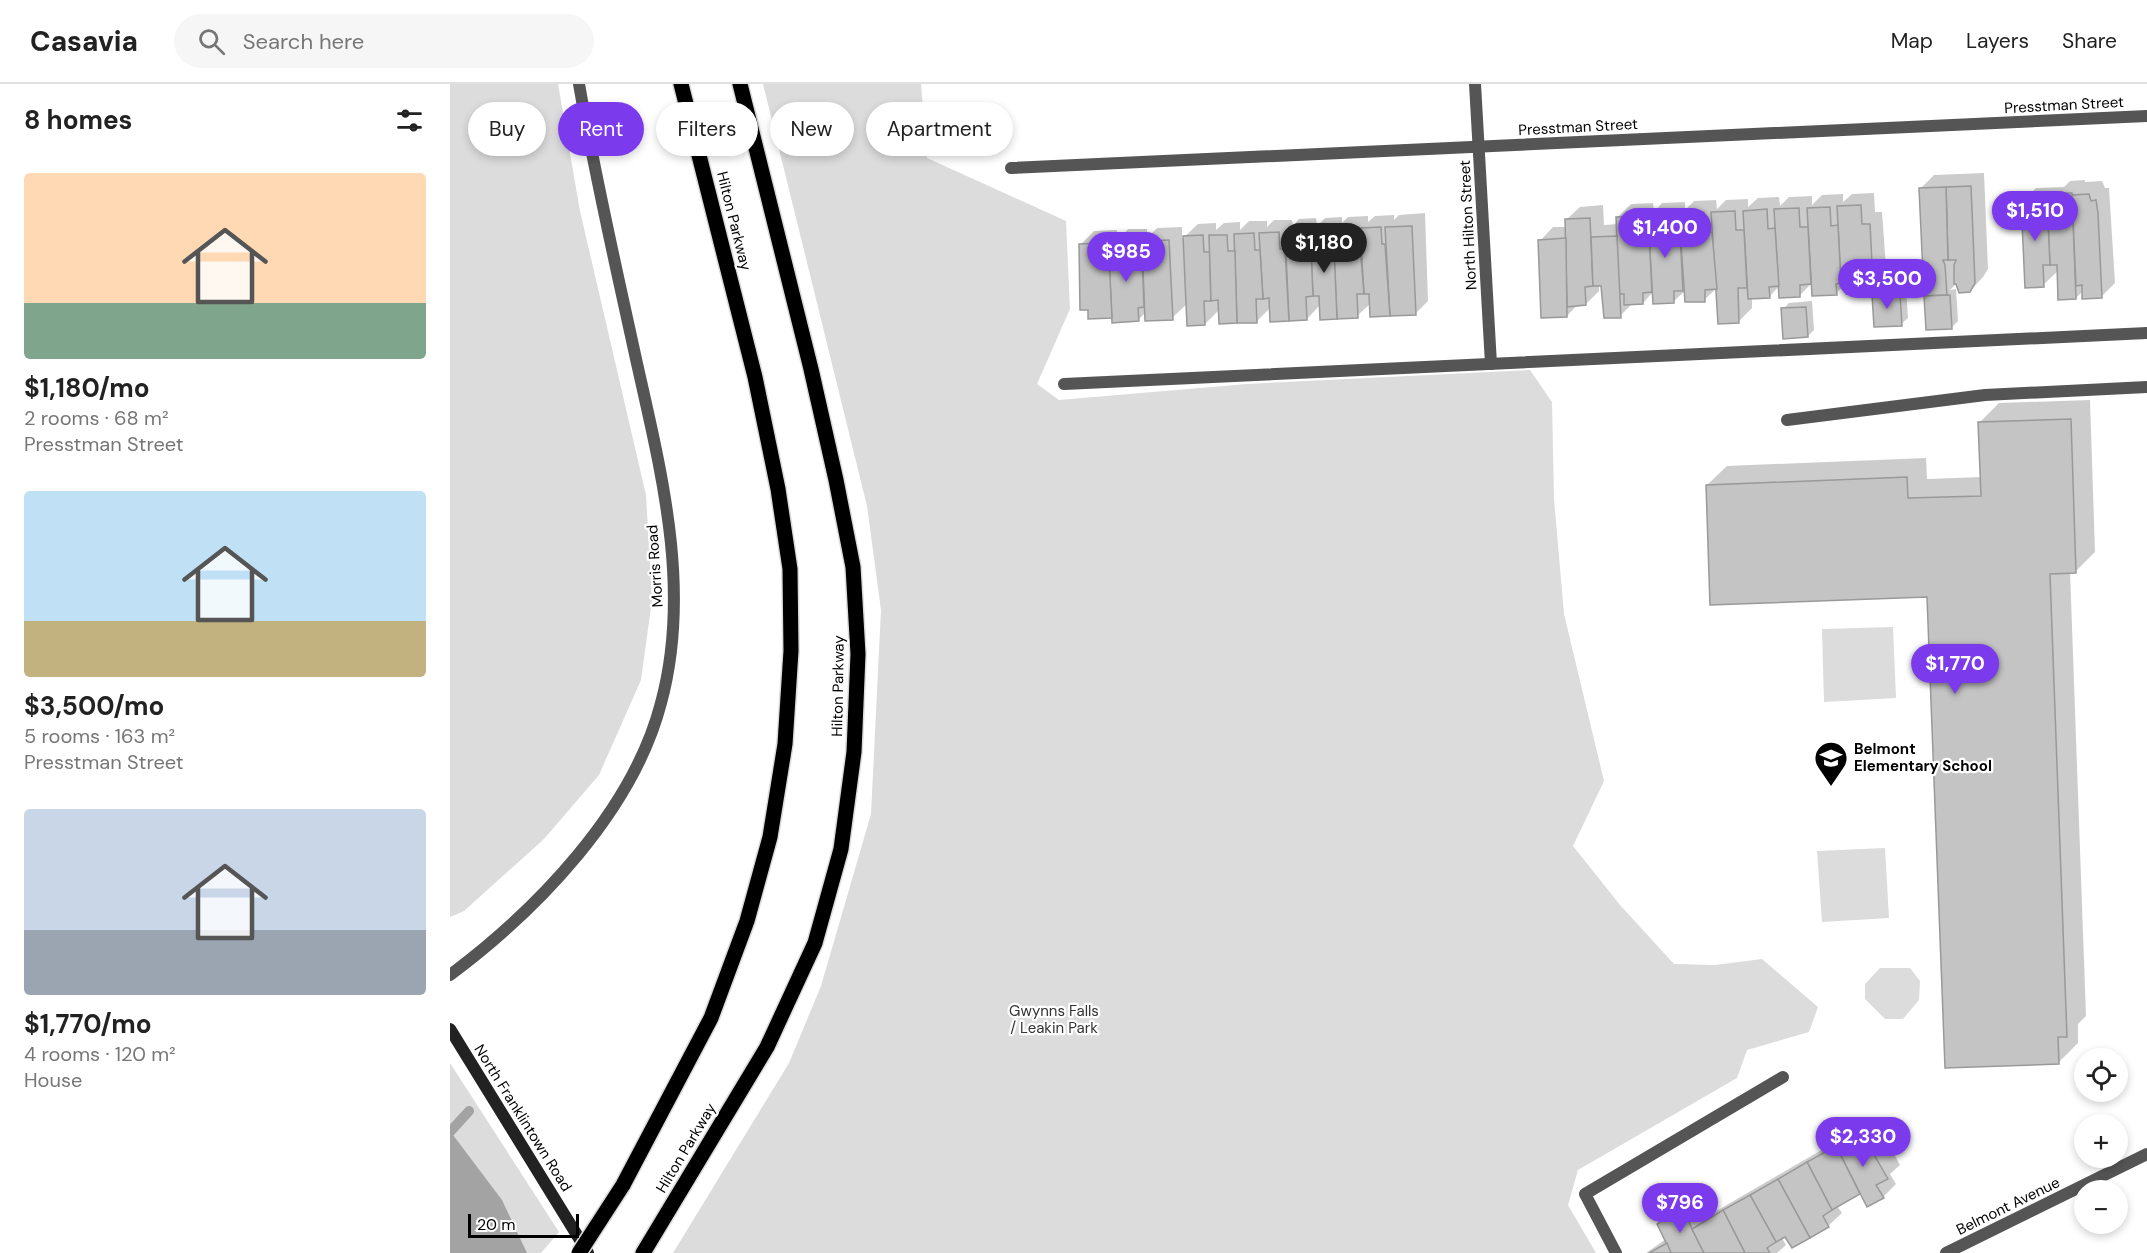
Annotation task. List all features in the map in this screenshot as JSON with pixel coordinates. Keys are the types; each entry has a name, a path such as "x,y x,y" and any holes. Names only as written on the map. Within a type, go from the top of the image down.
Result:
{"main road":[{"name":"Hilton Parkway","path":"579,1253 623,1185 711,1018 747,921 772,826 785,744 791,651 790,569 778,489 755,377 681,84"},
{"name":"Hilton Parkway","path":"643,1253 767,1047 814,943 841,849 854,752 858,654 853,567 811,369 740,84"}],"street":[{"name":"Morris Road","path":"450,975 515,919 558,877 609,814 643,753 661,704 673,645 674,583 668,521 589,143 579,84"},
{"name":"North Hilton Street","path":"1475,84 1491,364"},
{"name":"Presstman Street","path":"1011,168 2147,116"},
{"path":"1064,384 2147,333"},
{"path":"1787,420 1985,395 2147,387"},
{"name":"North Franklintown Road","path":"450,1029 588,1253"},
{"path":"1616,1253 1585,1194 1783,1077"},
{"name":"Belmont Avenue","path":"1946,1253 2147,1154"}],"green space":[{"path":"450,84 558,84 561,102 558,102 558,156 570,156 580,211 646,495 652,600 641,680 599,775 544,839 464,911 450,917"},
{"name":"Gwynns Falls / Leakin Park","path":"763,84 921,84 922,102 866,102 866,156 927,156 1066,221 1070,309 1037,384 1059,400 1247,384 1530,370 1552,402 1554,499 1564,614 1604,781 1573,846 1620,905 1674,964 1715,965 1762,959 1818,1007 1809,1032 1747,1050 1737,1078 1578,1170 1568,1205 1596,1253 673,1253 789,1063 821,986 871,814 881,610 867,506 781,156 854,156 854,102 770,102 770,112"},
{"path":"1893,627 1896,698 1824,702 1822,629"},
{"path":"1885,848 1889,918 1822,922 1817,851"},
{"path":"1880,968 1910,968 1920,981 1919,1000 1903,1019 1885,1019 1865,999 1865,984"},
{"path":"450,1063 559,1232 541,1253 450,1253"}],"shaded area":[{"path":"450,1131 502,1200 527,1253 450,1253"}],"building":[{"path":"1971,186 1975,283 1970,292 1959,293 1954,284 1956,260 1948,260 1946,187"},
{"path":"1946,187 1948,260 1943,260 1947,295 1924,296 1919,188"},
{"path":"2055,193 2072,193 2076,299 2058,300 2057,265 2050,265 2047,200 2055,200"},
{"path":"2089,194 2091,201 2096,200 2098,213 2102,298 2082,299 2082,285 2076,286 2072,195"},
{"path":"2047,200 2050,265 2043,265 2044,287 2025,288 2021,201"},
{"path":"1861,205 1862,224 1870,224 1873,282 1865,282 1865,294 1846,294 1845,283 1841,283 1837,206"},
{"path":"1830,207 1831,226 1838,225 1841,283 1836,284 1837,295 1812,296 1807,208"},
{"path":"1799,208 1800,227 1808,227 1811,284 1800,285 1800,297 1779,298 1774,209"},
{"path":"1767,209 1768,229 1775,228 1779,286 1769,287 1770,298 1748,299 1743,211"},
{"path":"1735,211 1736,230 1744,230 1747,288 1738,288 1739,323 1718,324 1711,212"},
{"path":"1704,212 1705,232 1712,232 1717,289 1705,290 1705,302 1685,302 1679,214"},
{"path":"1673,214 1673,233 1680,233 1683,291 1674,291 1674,303 1653,304 1648,216"},
{"path":"1640,216 1641,235 1649,235 1652,292 1643,293 1643,304 1624,305 1624,294 1619,294 1616,217"},
{"path":"1590,218 1593,286 1585,287 1586,305 1567,307 1565,219"},
{"path":"1412,226 1416,315 1390,316 1385,227"},
{"path":"1381,227 1382,244 1385,244 1390,316 1370,317 1369,294 1364,294 1360,228"},
{"path":"1355,228 1356,246 1360,246 1364,294 1357,294 1358,318 1337,319 1333,230"},
{"path":"1310,230 1329,230 1330,247 1334,247 1337,319 1320,320 1319,296 1313,296"},
{"path":"1304,231 1304,248 1311,248 1313,296 1306,297 1307,320 1289,321 1285,232"},
{"path":"1279,232 1280,249 1285,249 1289,321 1270,322 1269,298 1263,299 1259,233"},
{"path":"1254,233 1255,250 1260,250 1263,299 1256,299 1257,323 1237,323 1234,234"},
{"path":"1203,235 1204,252 1210,252 1211,301 1204,301 1205,325 1187,326 1183,236"},
{"path":"1209,235 1227,235 1228,251 1235,251 1237,323 1219,324 1218,300 1211,301"},
{"path":"1617,236 1621,318 1604,318 1601,286 1593,286 1591,237"},
{"path":"1566,238 1567,317 1541,318 1538,240"},
{"path":"1169,240 1173,320 1145,321 1142,241"},
{"path":"1134,241 1135,256 1142,256 1144,307 1138,308 1139,321 1112,323 1109,257 1113,257 1113,242"},
{"path":"1104,243 1104,257 1109,257 1112,318 1088,319 1088,310 1080,310 1079,244"},
{"path":"1900,293 1902,326 1874,327 1872,295"},
{"path":"1950,295 1952,329 1926,330 1924,296"},
{"path":"1806,307 1808,337 1783,339 1781,308"},
{"path":"2071,419 2076,573 2050,574 2067,1037 2058,1037 2059,1064 1945,1068 1927,597 1710,605 1706,485 1907,477 1908,498 1981,496 1978,422"},
{"path":"1861,1132 1888,1179 1876,1185 1884,1198 1867,1207 1836,1146"},
{"path":"1836,1146 1860,1194 1832,1210 1807,1162"},
{"path":"1807,1162 1832,1210 1823,1216 1829,1227 1810,1238 1778,1179"},
{"path":"1778,1179 1810,1238 1792,1248 1785,1237 1776,1242 1750,1195"},
{"path":"1750,1195 1776,1242 1767,1248 1770,1253 1745,1253 1723,1210"},
{"path":"1683,1208 1704,1253 1671,1253 1657,1224"},
{"path":"1723,1210 1745,1253 1704,1253 1692,1229"},
{"path":"1667,1243 1671,1253 1649,1253"}],"waterway":[{"path":"450,1132 469,1111"}],"place":[{"name":"Belmont Elementary School","path":"1831,787"}]}
